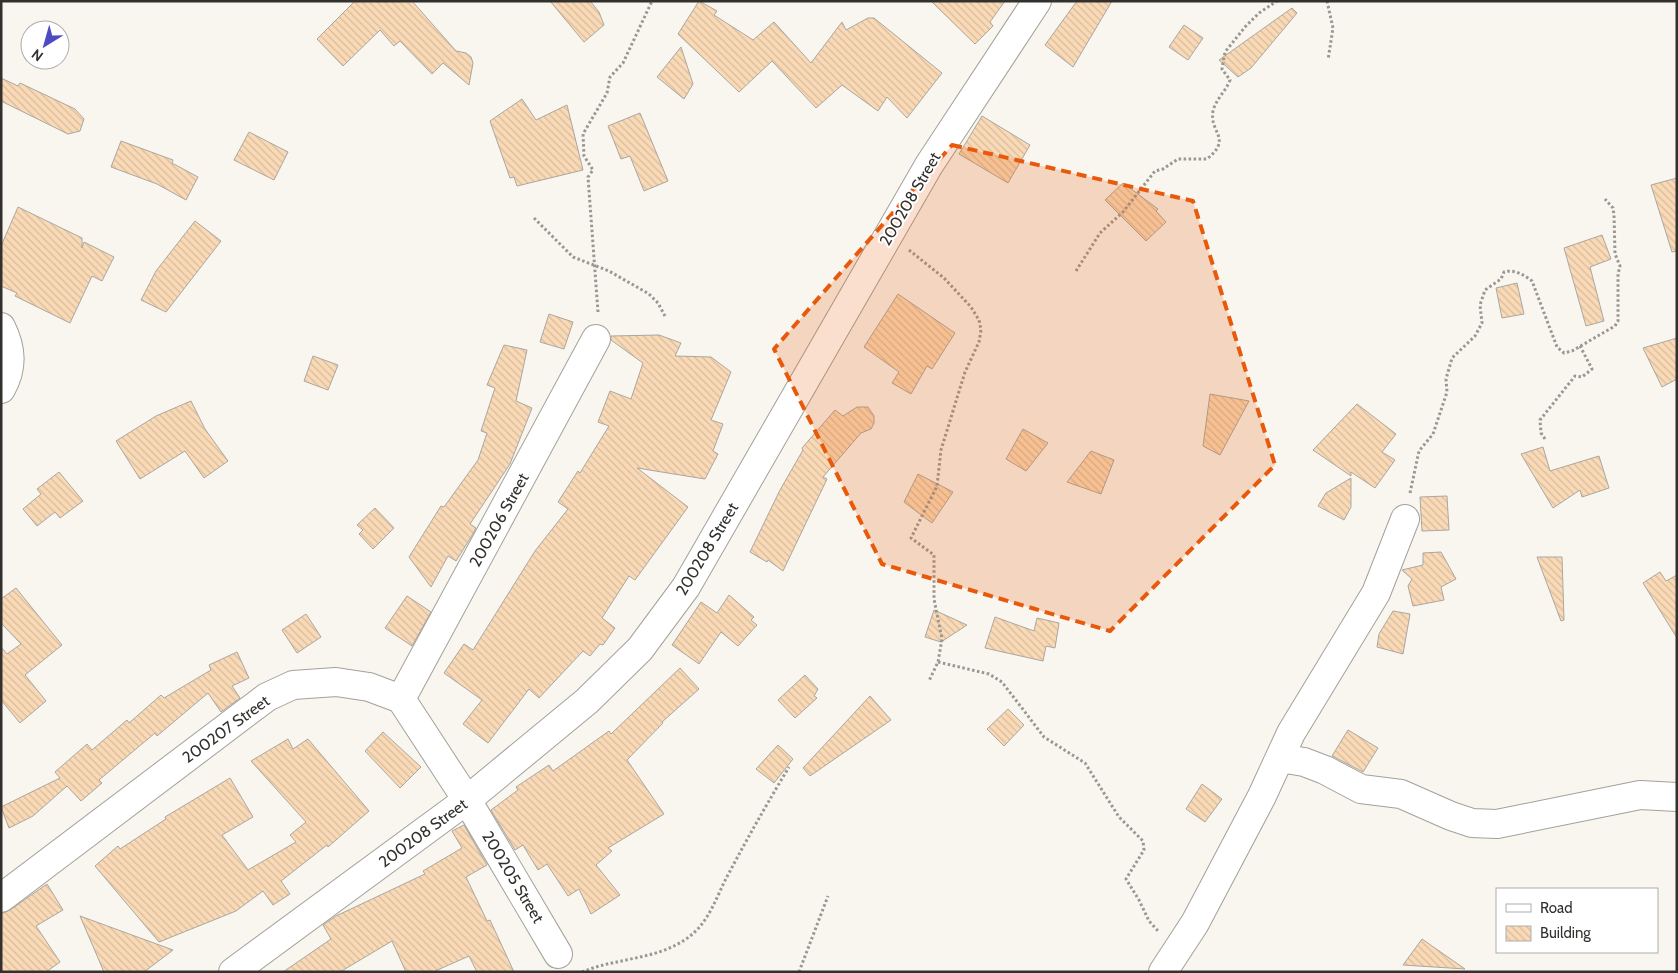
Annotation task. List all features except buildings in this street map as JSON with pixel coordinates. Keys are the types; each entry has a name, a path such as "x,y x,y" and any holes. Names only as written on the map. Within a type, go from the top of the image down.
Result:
{"street":[{"name":"200208 Street","path":"233,972 467,800 587,701 640,649 686,587 929,165 1037,1"},
{"path":"1,327 11,357 9,376 1,389"},
{"name":"200206 Street","path":"401,699 596,340"},
{"path":"1170,961 1195,923 1291,733 1376,593 1405,519"},
{"name":"200207 Street","path":"1,898 267,697 293,685 336,682 369,687 401,699"},
{"path":"401,699 467,800"},
{"path":"1280,758 1304,762 1325,770 1361,789 1401,794 1472,823 1497,824 1640,795 1677,798"},
{"name":"200205 Street","path":"467,800 558,954"}],"path":[{"path":"596,340 598,321 588,177 593,170 584,156 583,134 608,93 610,77 623,63 652,1"},
{"path":"1076,271 1100,233 1123,212 1155,171 1163,169 1178,159 1207,160 1219,147 1221,139 1212,120 1213,109 1230,80 1222,69 1225,52 1260,13 1277,1"},
{"path":"1327,1 1333,28 1328,60"},
{"path":"1405,519 1419,451 1433,434 1448,392 1446,379 1452,358 1475,336 1482,323 1480,305 1485,290 1501,279 1504,272 1512,271 1524,275 1532,281 1560,351 1564,353 1568,353 1615,326 1618,320 1618,274 1620,266 1616,254 1613,208 1605,199"},
{"path":"534,218 574,257 609,271 649,294 658,302 665,316"},
{"path":"889,234 944,278 971,307 979,320 981,330 979,342 965,372 941,450 937,486 911,538 934,555 934,600 942,639 938,662 929,681"},
{"path":"1545,439 1541,433 1540,420 1575,376 1582,377 1592,369 1580,346"},
{"path":"938,662 990,674 1002,682 1044,737 1086,763 1119,817 1143,841 1144,850 1127,874 1127,884 1140,900 1170,961"},
{"path":"582,972 598,965 658,952 686,940 702,926 726,878 788,767"},
{"path":"799,972 828,896"}],"highlighted area":[{"path":"952,145 1193,201 1275,465 1110,631 882,564 774,349"}]}
